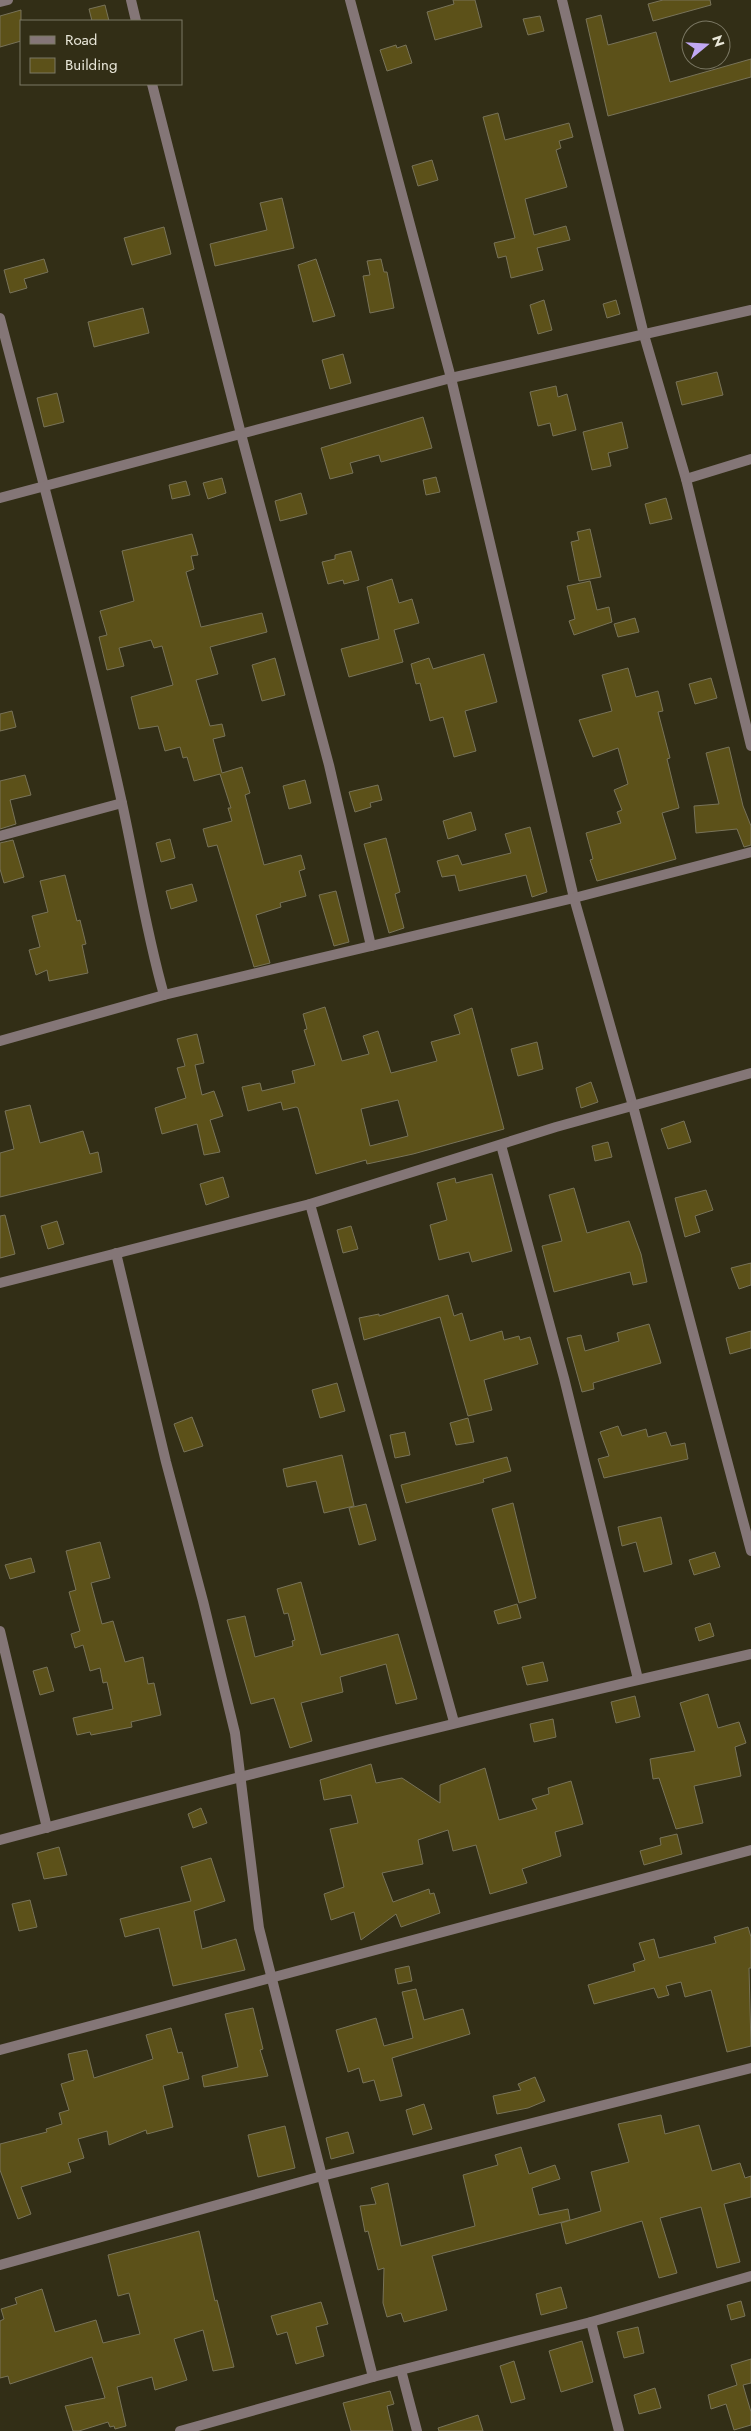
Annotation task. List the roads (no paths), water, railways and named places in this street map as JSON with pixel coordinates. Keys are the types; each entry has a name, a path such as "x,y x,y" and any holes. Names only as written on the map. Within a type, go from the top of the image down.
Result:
{"street":[{"path":"0,2 8,0"},
{"path":"131,0 136,20"},
{"path":"350,0 450,378 574,898 633,1106 751,1551"},
{"path":"562,0 644,335 686,479 751,746"},
{"path":"152,85 241,434 329,765 372,946"},
{"path":"0,498 450,378 751,310"},
{"path":"0,318 3,340 44,487 122,803 149,942 164,995"},
{"path":"686,479 751,459"},
{"path":"0,836 122,803"},
{"path":"0,1040 164,995 574,898 751,852"},
{"path":"0,1283 310,1204 501,1144 751,1073"},
{"path":"501,1144 564,1378 638,1679"},
{"path":"310,1204 454,1722"},
{"path":"116,1253 166,1462 235,1734 259,1928 373,2377"},
{"path":"0,1630 47,1828"},
{"path":"0,1840 240,1776 454,1722 751,1654"},
{"path":"0,2050 751,1850"},
{"path":"0,2265 322,2176 751,2068"},
{"path":"180,2431 208,2427 373,2377 591,2322 751,2276"},
{"path":"591,2322 619,2431"},
{"path":"401,2370 417,2431"}]}
